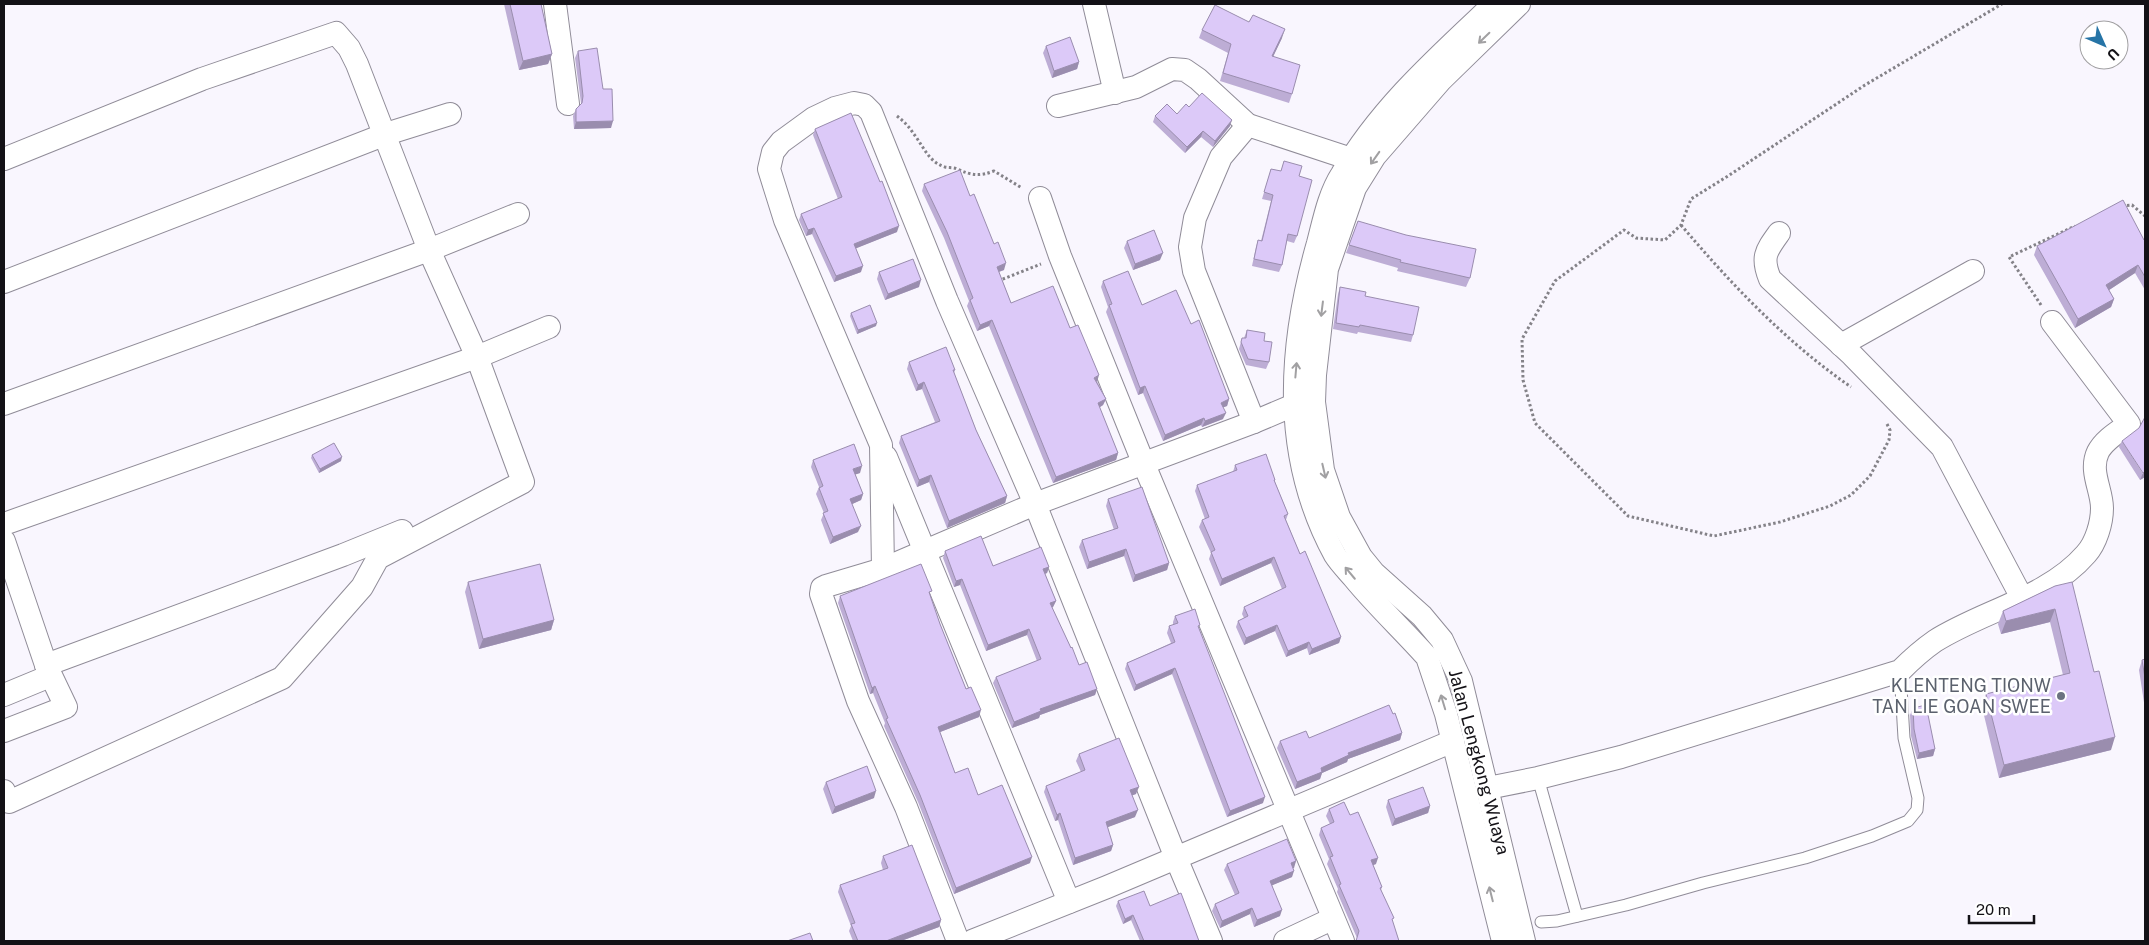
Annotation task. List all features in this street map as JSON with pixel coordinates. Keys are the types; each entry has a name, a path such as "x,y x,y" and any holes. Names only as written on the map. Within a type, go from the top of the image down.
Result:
{"street":[{"path":"556,4 568,104"},
{"path":"1094,4 1115,92"},
{"name":"Jalan Lengkong Wuaya","path":"1494,4 1400,98 1364,139 1340,176 1328,207 1311,268 1302,314 1304,403 1302,467 1313,506 1323,532 1336,557 1368,595 1427,656 1434,673 1453,741 1503,941"},
{"name":"Jalan Lengkong Wuaya","path":"1519,4 1440,80 1375,156 1355,188 1327,269 1316,366 1304,403 1323,470 1339,517 1365,562 1422,616 1442,640 1461,681 1524,941"},
{"path":"4,159 202,79 336,32 349,48 386,134 430,250 477,357 523,482"},
{"path":"1058,106 1136,87 1177,68 1185,70 1198,79 1248,125 1351,159"},
{"path":"1069,902 881,445 788,228 769,176 773,152 782,142 814,118 835,108 854,103 864,105 871,112 947,301 1035,504 1211,941"},
{"path":"4,282 386,134 450,114"},
{"path":"1248,125 1221,157 1195,218 1190,247 1194,270 1254,422"},
{"path":"1040,198 1060,256 1143,462 1342,941"},
{"path":"4,404 430,250 518,214"},
{"path":"1779,233 1768,249 1764,264 1770,279 1842,345 1942,447 2022,598"},
{"path":"1842,345 1973,270"},
{"path":"1488,788 1621,758 1900,671 1935,641 2039,590 2086,554 2095,539 2102,508 2095,473 2098,452 2110,438 2137,420 2052,322"},
{"path":"4,524 477,357 549,327"},
{"path":"958,941 906,807 858,701 821,599 821,590 826,586 883,569 1035,504 1143,462 1304,403"},
{"path":"881,445 883,569"},
{"path":"4,695 48,670 344,555 523,482"},
{"path":"4,791 9,802 282,678 362,586 378,558 523,482"},
{"path":"4,541 48,670 66,708 4,731"},
{"path":"972,941 1176,858 1453,741"},
{"path":"1285,941 1332,919"}],"lane":[{"path":"1541,922 1552,922 1577,916 1805,858 1872,836 1908,821 1917,810 1918,798 1904,738 1900,671"},
{"path":"1538,778 1577,916"}],"path":[{"path":"1885,416 1890,430 1889,440 1870,476 1851,495 1830,506 1780,522 1714,536 1628,516 1535,423 1523,380 1522,339 1555,281 1624,230 1636,238 1665,240 1681,225 1691,199 1864,85 2002,4"},
{"path":"871,112 881,101 914,133 928,156 945,167 981,176 994,171 1040,198"},
{"path":"2114,208 2132,205 2145,216"},
{"path":"2052,322 2008,257 2078,224"},
{"path":"1681,225 1726,277 1775,325 1820,366 1859,393"},
{"path":"991,284 1060,256"}],"building":[{"path":"510,4 541,4 552,54 523,61"},
{"path":"1215,5 1249,22 1253,15 1285,29 1272,56 1300,65 1292,94 1223,73 1231,44 1202,30"},
{"path":"1070,37 1079,62 1054,71 1046,46"},
{"path":"597,48 603,89 612,89 613,121 576,122 576,109 582,103 583,96 578,51"},
{"path":"1202,93 1232,120 1215,141 1203,131 1187,147 1155,116 1167,104 1177,114 1186,104 1189,107"},
{"path":"851,113 880,182 882,181 899,226 854,244 863,266 836,276 814,228 808,230 801,214 842,197 815,129"},
{"path":"1284,161 1302,166 1299,176 1312,180 1297,236 1288,234 1282,265 1254,259 1258,240 1262,241 1273,195 1264,192 1271,169 1281,171"},
{"path":"960,170 970,196 974,194 994,244 998,242 1006,263 997,267 1011,303 1053,286 1070,328 1078,325 1099,375 1094,378 1106,399 1098,403 1118,453 1056,477 992,320 980,325 970,300 973,298 947,232 924,184"},
{"path":"2123,200 2145,239 2145,277 2138,265 2106,285 2114,299 2078,319 2037,246"},
{"path":"1358,221 1406,235 1476,249 1470,278 1400,262 1401,260 1349,245"},
{"path":"1154,230 1163,253 1135,264 1127,241"},
{"path":"913,259 921,280 888,294 879,272"},
{"path":"1128,271 1142,305 1176,290 1191,324 1199,320 1229,399 1221,403 1226,413 1205,421 1204,418 1165,435 1145,386 1140,388 1109,305 1112,304 1103,281"},
{"path":"1340,287 1366,292 1365,296 1419,307 1413,335 1360,325 1359,327 1336,323"},
{"path":"870,305 877,323 858,330 851,313"},
{"path":"1247,330 1265,333 1264,341 1272,342 1269,362 1248,359 1241,342 1242,338 1246,338"},
{"path":"946,347 976,430 1007,496 949,521 931,475 919,480 901,436 940,421 924,382 918,385 909,362"},
{"path":"2145,417 2145,471 2143,473 2122,441 2139,428"},
{"path":"334,443 342,457 320,469 312,455"},
{"path":"854,444 862,466 853,469 863,494 850,499 861,526 833,537 823,513 828,511 819,488 823,486 813,460"},
{"path":"1266,454 1288,514 1284,516 1300,554 1305,551 1341,637 1312,649 1309,642 1288,651 1277,625 1246,638 1238,621 1248,616 1244,607 1286,587 1274,557 1222,579 1211,552 1215,550 1202,520 1209,517 1197,485 1237,470 1235,465"},
{"path":"1142,487 1169,563 1135,575 1126,549 1089,562 1082,540 1118,528 1108,499"},
{"path":"981,536 993,566 1041,547 1049,567 1043,569 1056,601 1050,603 1079,665 1087,662 1097,689 1040,709 1041,711 1014,722 996,677 1041,659 1029,629 988,645 962,579 956,581 945,551"},
{"path":"540,564 554,620 483,639 468,582"},
{"path":"921,564 932,591 929,592 940,624 966,689 971,687 981,710 938,727 955,773 968,768 978,795 1002,785 1032,857 956,888 920,795 886,719 888,718 875,686 872,688 840,596"},
{"name":"KLENTENG TIONW TAN LIE GOAN SWEE","path":"2072,582 2094,672 2099,671 2115,737 2004,765 1986,694 2070,673 2055,609 2006,621 2003,611 2055,586"},
{"path":"1195,609 1200,625 1198,626 1265,797 1230,811 1175,668 1136,685 1127,663 1175,642 1169,626 1178,623 1175,616"},
{"path":"2145,659 2145,678 2142,660"},
{"path":"1389,705 1393,714 1395,713 1402,733 1348,753 1349,755 1321,768 1322,772 1297,782 1280,741 1306,731 1309,738"},
{"path":"1926,705 1935,749 1919,753 1914,729 1913,708"},
{"path":"1119,738 1139,787 1130,790 1138,810 1106,822 1113,845 1075,858 1060,813 1057,815 1046,786 1085,770 1079,754"},
{"path":"867,766 876,791 835,807 826,782"},
{"path":"1423,787 1430,806 1395,819 1388,800"},
{"path":"1344,802 1350,815 1358,812 1378,858 1371,860 1382,887 1380,888 1394,918 1392,919 1399,941 1356,941 1359,931 1339,885 1341,884 1330,857 1333,856 1321,828 1334,822 1329,809"},
{"path":"1287,839 1296,861 1291,863 1294,871 1270,881 1282,910 1257,920 1252,908 1222,921 1215,904 1239,893 1227,864"},
{"path":"912,845 941,920 886,941 858,941 851,924 855,923 840,885 888,868 883,856"},
{"path":"1144,891 1150,906 1181,893 1199,941 1144,941 1133,915 1125,919 1118,901"},
{"path":"810,933 813,941 787,941"}],"place":[{"name":"KLENTENG TIONW TAN LIE GOAN SWEE","path":"2061,696"}]}
